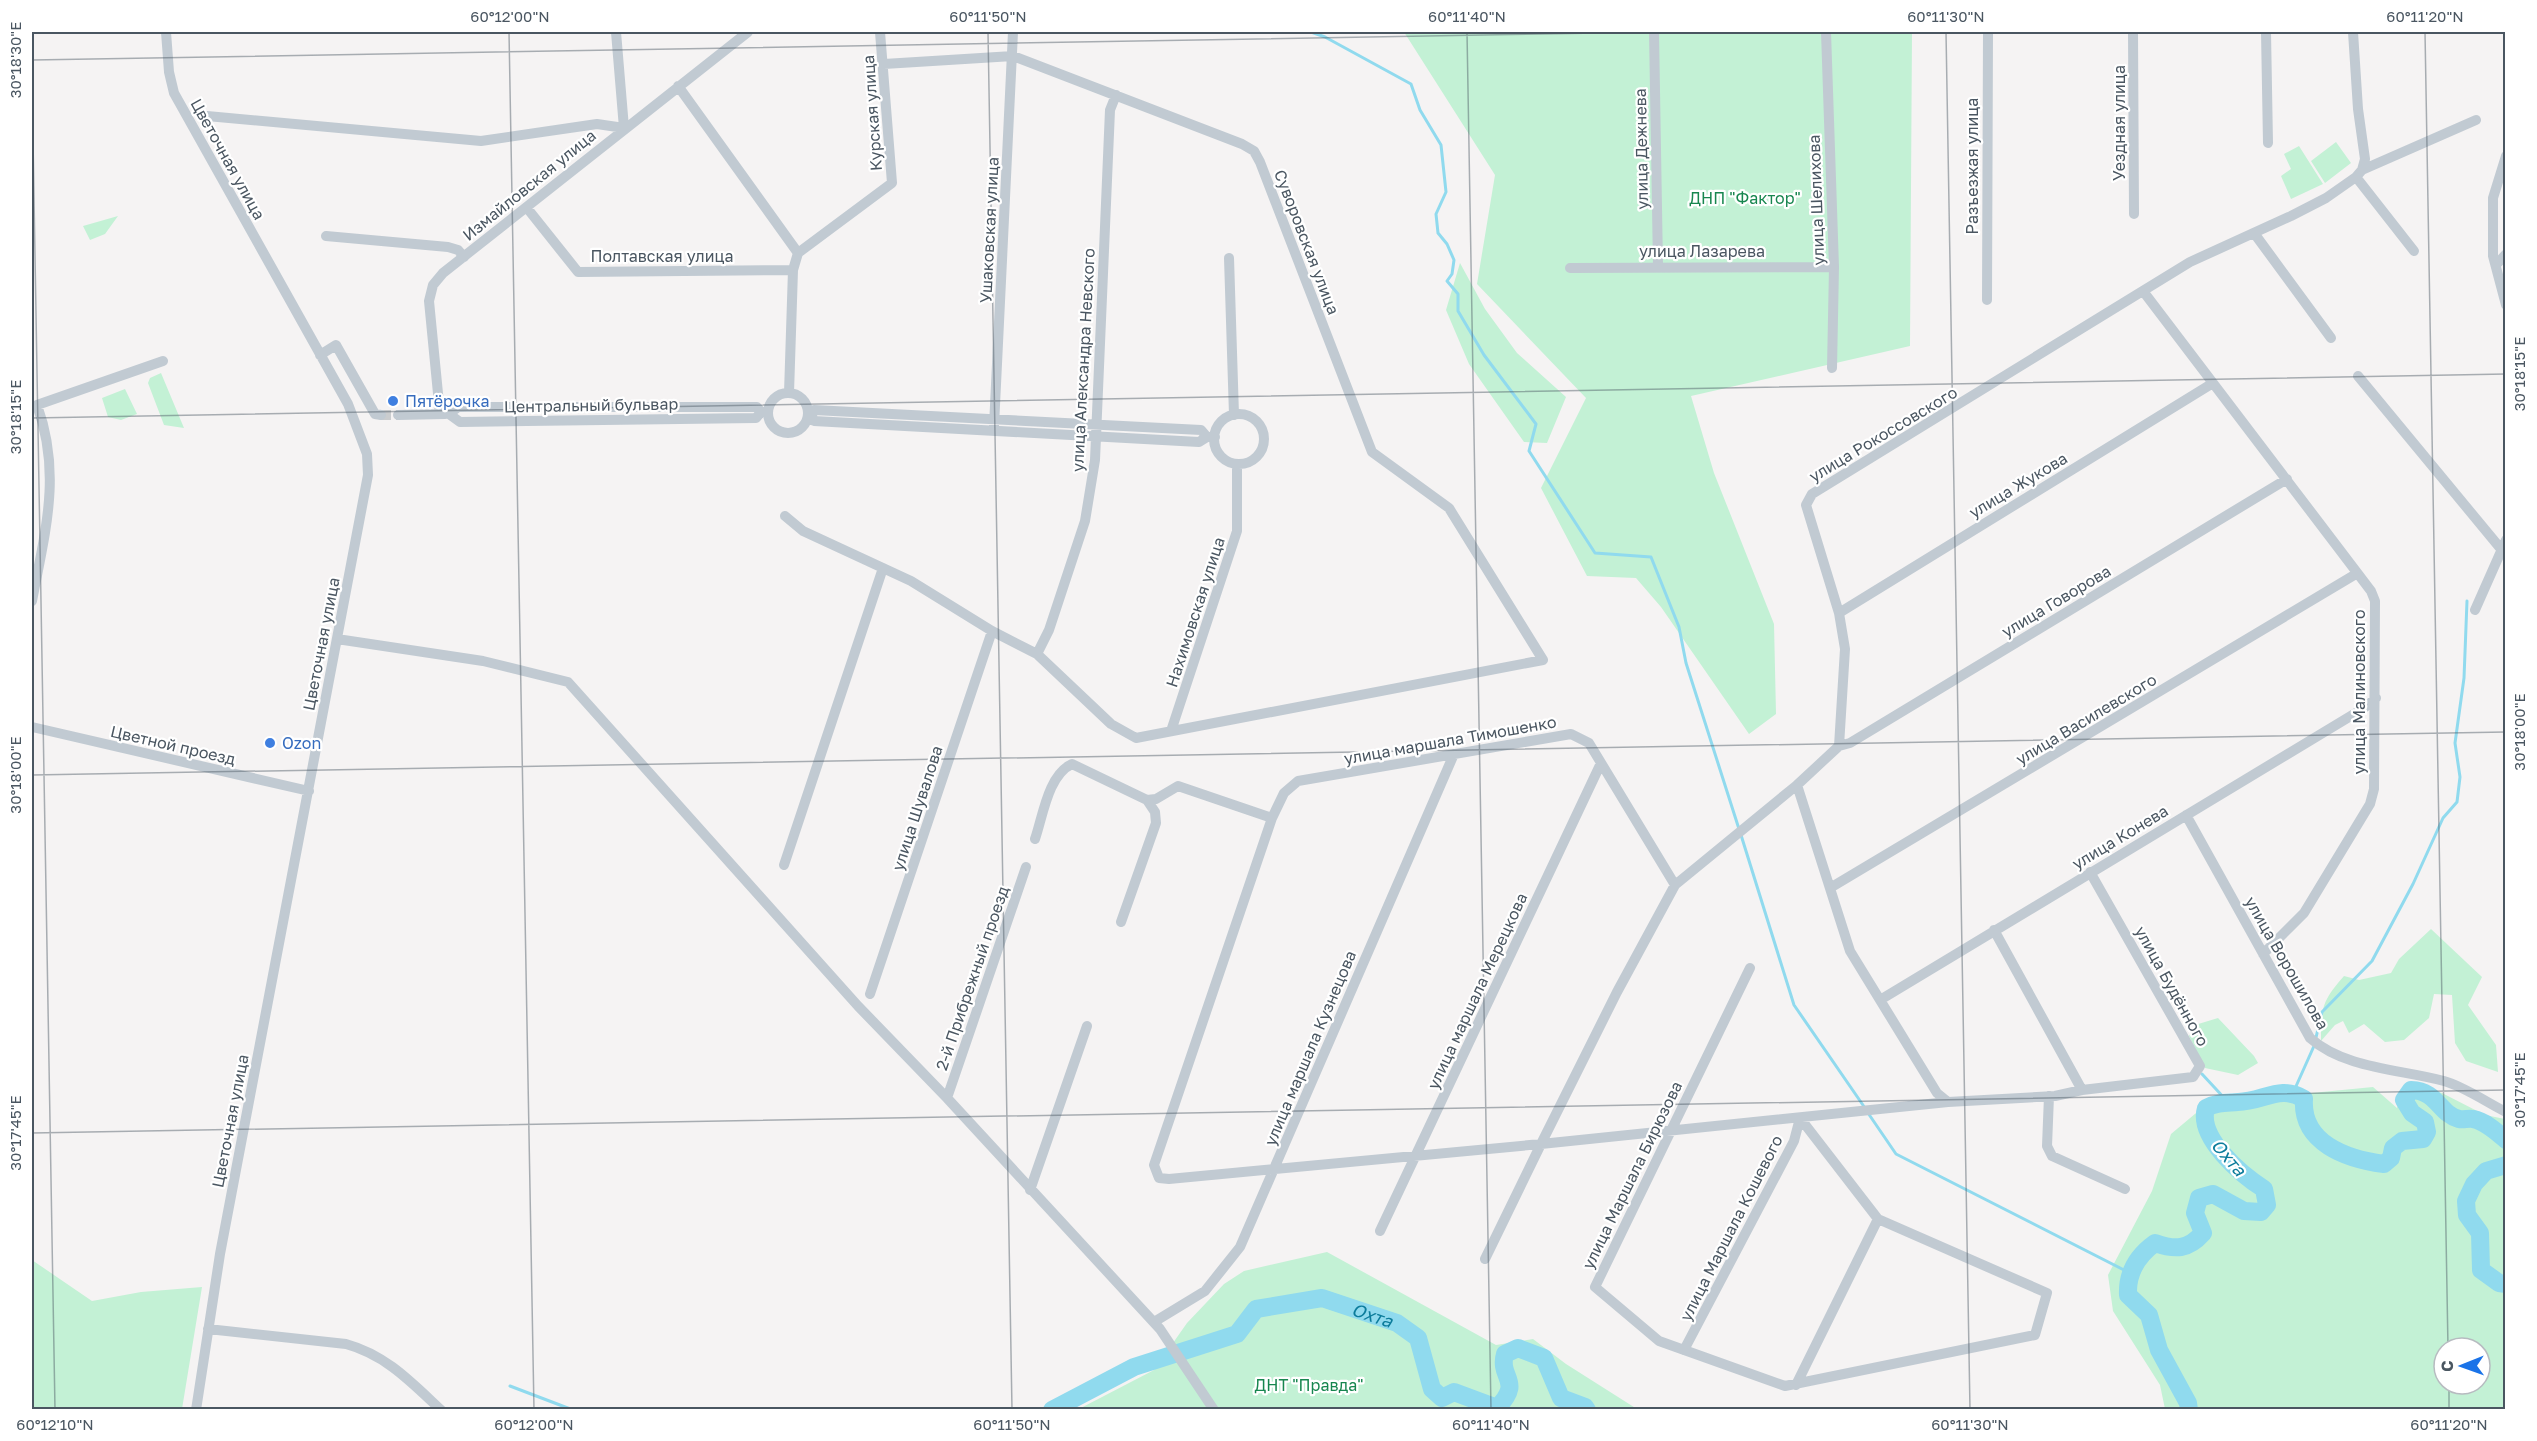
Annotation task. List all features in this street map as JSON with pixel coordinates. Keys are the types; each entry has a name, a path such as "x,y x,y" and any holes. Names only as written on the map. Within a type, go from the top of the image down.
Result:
{"street":[{"name":"Цветочная улица","path":"166,32 169,72 174,93 288,309 320,355 348,404 367,454 368,475 222,1242 196,1410"},
{"path":"207,116 481,141 597,124 624,128 616,32"},
{"name":"Измайловская улица","path":"444,414 429,301 433,285 464,257 624,128 748,32"},
{"name":"Курская улица","path":"798,253 892,183 880,32"},
{"name":"Ушаковская улица","path":"994,424 1013,32"},
{"name":"улица Дежнева","path":"1654,32 1658,266"},
{"name":"улица Шелихова","path":"1826,32 1834,267 1832,368"},
{"name":"Разъезжая улица","path":"1987,300 1988,32"},
{"name":"Уездная улица","path":"2133,32 2134,214"},
{"path":"2266,32 2268,143"},
{"path":"2353,32 2356,88 2365,156 2359,173 2414,251"},
{"name":"Суворовская улица","path":"884,64 1013,56 1242,144 1254,152 1260,162 1372,452 1449,508 1543,660 1172,731"},
{"path":"678,86 798,253 793,270 789,393 803,400 814,421 994,424 1095,430 1201,430 1211,437 1220,455 1238,464 1251,462 1260,453 1264,440 1262,429 1255,420 1245,415 1234,415 1218,427 1211,437"},
{"name":"улица Александра Невского","path":"1037,654 1049,630 1085,521 1095,460 1110,110 1116,95"},
{"name":"улица Рокоссовского","path":"1839,746 1845,649 1839,613 1808,515 1806,505 1812,494 2190,262 2326,198 2359,173 2476,120"},
{"path":"2505,156 2493,198 2496,265 2505,305"},
{"name":"Полтавская улица","path":"527,208 578,272 793,270"},
{"path":"2254,233 2331,338"},
{"path":"326,236 448,247 458,250 464,257"},
{"path":"2496,265 2505,254"},
{"path":"1229,258 1234,415"},
{"name":"улица Лазарева","path":"1570,268 1834,267"},
{"name":"улица Малиновского","path":"2143,291 2371,591 2374,601 2376,699 2374,789 2370,804 2304,913 2263,954"},
{"path":"320,355 336,345 375,414 381,415"},
{"path":"32,602 51,503 51,467 46,432 37,405 162,361"},
{"path":"2358,376 2503,544 2475,610"},
{"name":"улица Жукова","path":"1839,613 2213,383"},
{"name":"Центральный бульвар","path":"398,415 444,414 460,422 756,418 765,412 775,398 789,393"},
{"path":"765,412 770,421 783,433 800,429 810,414"},
{"name":"Нахимовская улица","path":"1172,731 1237,531 1238,464"},
{"name":"улица Говорова","path":"1839,746 1851,743 2287,479"},
{"path":"785,516 803,531 911,581 992,631 1037,654 1112,724 1136,738 1172,731"},
{"path":"784,865 883,568"},
{"name":"улица Василевского","path":"1830,888 2356,574"},
{"name":"улица Шувалова","path":"870,994 992,631"},
{"path":"337,639 483,661 568,682 858,1006 947,1098 1157,1326 1215,1410"},
{"name":"улица Конева","path":"1880,1000 2376,699"},
{"name":"Цветной проезд","path":"32,727 309,791"},
{"name":"улица маршала Тимошенко","path":"1675,885 1589,743 1571,734 1298,781 1284,793 1272,818 1154,1166 1159,1178 1169,1179 1541,1144 1948,1102"},
{"path":"1485,1259 1617,992 1675,885 1797,786 1839,746"},
{"name":"улица маршала Кузнецова","path":"1157,1326 1205,1291 1240,1247 1454,754"},
{"name":"улица маршала Мерецкова","path":"1380,1231 1601,763"},
{"path":"1035,839 1056,778 1063,768 1072,764 1112,781 1147,800 1155,812 1156,823"},
{"path":"1147,800 1156,799 1167,790 1178,786 1272,818"},
{"path":"1797,786 1850,951 1937,1093 1948,1102 2049,1096 2082,1090 1994,930"},
{"path":"1122,922 1167,790"},
{"name":"улица Ворошилова","path":"2186,815 2315,1043 2352,1060 2446,1082 2505,1112"},
{"name":"2-й Прибрежный проезд","path":"947,1098 1026,867"},
{"name":"улица Будённого","path":"2082,1090 2187,1079 2193,1077 2200,1066 2091,872"},
{"name":"улица Маршала Бирюзова","path":"1750,968 1595,1287 1659,1341 1785,1386 1796,1385"},
{"path":"1030,1190 1087,1026"},
{"path":"2049,1096 2047,1146 2052,1156 2125,1189"},
{"path":"1796,1385 2035,1335 2047,1293 1878,1219 1800,1118"},
{"name":"улица Маршала Кошевого","path":"1684,1350 1794,1141 1800,1118"},
{"path":"1796,1385 1878,1219"},
{"path":"208,1329 346,1344 368,1350 393,1365 441,1410"}],"green space":[{"name":"ДНП \"Фактор\"","path":"1404,32 1912,32 1910,346 1691,396 1714,473 1774,624 1776,714 1749,734 1661,607 1636,578 1587,576 1541,488 1586,398 1477,284 1495,175"},
{"path":"2336,142 2351,163 2325,183 2311,161"},
{"path":"2299,146 2323,184 2291,199 2281,176 2291,169 2284,154"},
{"path":"118,216 105,234 90,240 83,226"},
{"path":"1460,263 1485,309 1517,353 1566,397 1547,443 1524,442 1469,364 1446,310"},
{"path":"161,373 184,428 164,425 148,383 150,378"},
{"path":"125,389 137,414 121,420 108,417 102,398"},
{"path":"2431,929 2482,977 2468,1005 2496,1045 2498,1072 2466,1061 2455,1043 2452,995 2434,994 2429,1018 2404,1040 2385,1042 2364,1024 2349,1033 2343,1021 2335,1025 2321,1041 2324,1006 2331,992 2344,976 2359,980 2391,973 2399,959"},
{"path":"2218,1018 2258,1063 2238,1075 2205,1068 2189,1036 2195,1025"},
{"path":"2414,1085 2442,1093 2485,1115 2505,1119 2505,1409 2165,1409 2160,1385 2113,1311 2108,1275 2152,1191 2171,1134 2214,1098 2230,1097 2233,1108 2272,1097 2373,1087 2397,1108 2402,1089"},
{"name":"ДНТ \"Правда\"","path":"1327,1252 1496,1345 1533,1339 1566,1364 1637,1409 1077,1410 1154,1370 1187,1323 1224,1284 1244,1271"},
{"path":"32,1260 92,1301 141,1292 202,1287 182,1409 32,1409"}],"waterway":[{"path":"1311,32 1325,37 1411,84 1420,110 1441,145 1446,192 1436,214 1438,233 1447,244 1454,260 1452,274 1447,281 1458,294 1458,311 1484,355 1536,424 1529,451 1595,553 1651,557 1679,627 1686,663 1739,829"},
{"path":"2293,1093 2314,1046 2322,1012 2372,961 2413,884 2443,818 2457,802 2460,777 2455,743 2464,678 2467,601"},
{"path":"1741,835 1794,1005 1865,1108"},
{"path":"2202,1074 2227,1101"},
{"name":"Охта","path":"2189,1410 2188,1403 2159,1350 2149,1315 2128,1295 2128,1287 2131,1272 2138,1259 2155,1243 2169,1247 2181,1247 2192,1243 2203,1233 2195,1213 2199,1198 2213,1194 2244,1211 2261,1212 2267,1205 2264,1189 2244,1175 2215,1143 2205,1120 2206,1108 2279,1093 2295,1095 2304,1099 2305,1114 2318,1138 2341,1153 2384,1164 2391,1158 2393,1148 2402,1141 2423,1139 2427,1132 2425,1122 2412,1113 2404,1100 2411,1090 2427,1094 2452,1116 2482,1122 2506,1140"},
{"path":"1868,1113 1896,1154 2130,1273"},
{"name":"Охта","path":"2506,1165 2486,1171 2474,1184 2466,1201 2467,1215 2480,1233 2481,1270 2499,1283 2506,1284"},
{"name":"Охта","path":"1052,1410 1134,1367 1237,1334 1256,1309 1322,1298 1397,1323 1418,1338 1432,1389 1442,1398 1454,1392 1497,1408 1505,1399 1510,1385 1505,1369 1505,1354 1518,1348 1544,1358 1561,1398 1585,1407 1587,1410"},
{"path":"510,1386 573,1410"}],"tunnel":[{"path":"381,415 398,415"}],"place":[{"name":"Пятёрочка","path":"393,401"},
{"name":"Ozon","path":"270,743"}]}
